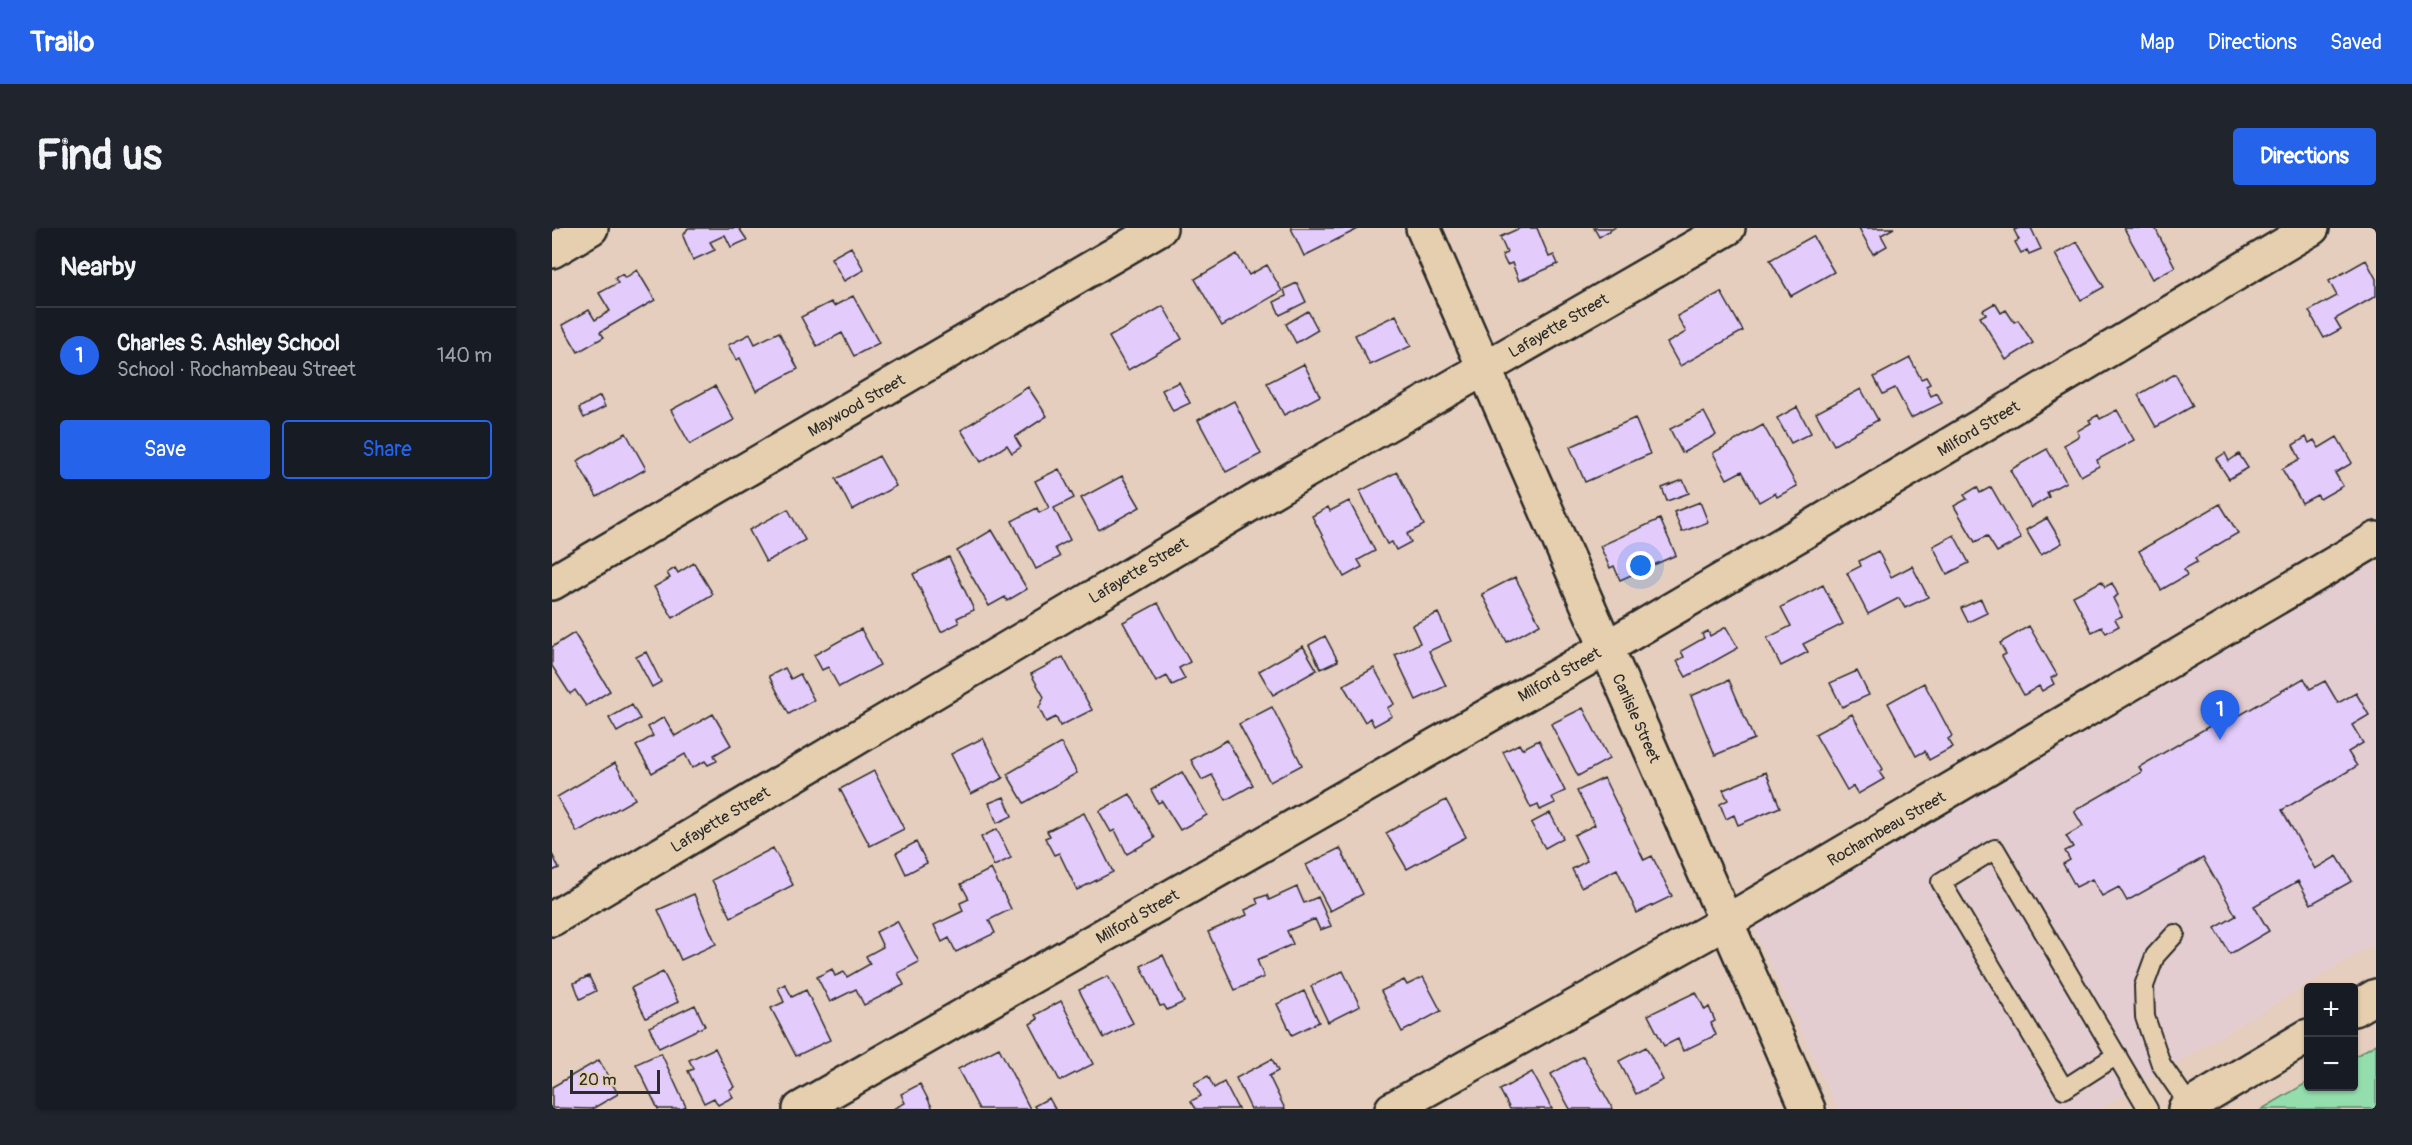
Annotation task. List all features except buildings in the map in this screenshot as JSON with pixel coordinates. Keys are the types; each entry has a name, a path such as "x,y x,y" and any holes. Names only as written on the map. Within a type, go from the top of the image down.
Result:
{"street":[{"path":"552,251 591,228"},
{"name":"Maywood Street","path":"552,583 1160,228"},
{"name":"Carlisle Street","path":"1423,228 1808,1109"},
{"name":"Lafayette Street","path":"552,919 1054,620 1485,367 1728,228"},
{"name":"Milford Street","path":"800,1109 1606,648 2312,228"},
{"name":"Rochambeau Street","path":"1392,1109 1726,922 2376,539"},
{"path":"2358,1007 2376,996"},
{"path":"2187,1107 2306,1037"}],"lane":[{"path":"2116,1055 2064,1089 1941,882 1995,849 2148,1109"},
{"path":"2175,934 2155,956 2144,986 2145,1017 2161,1064 2187,1107"}],"shaded area":[{"path":"2376,556 2376,943 2309,983 2304,983 2304,986 2100,1109 1837,1109 1752,925"}],"green space":[{"path":"2376,1044 2376,1109 2262,1109 2304,1084 2304,1091 2358,1091 2358,1055"}],"place":[{"name":"Charles S. Ashley School","path":"2220,740"}]}
